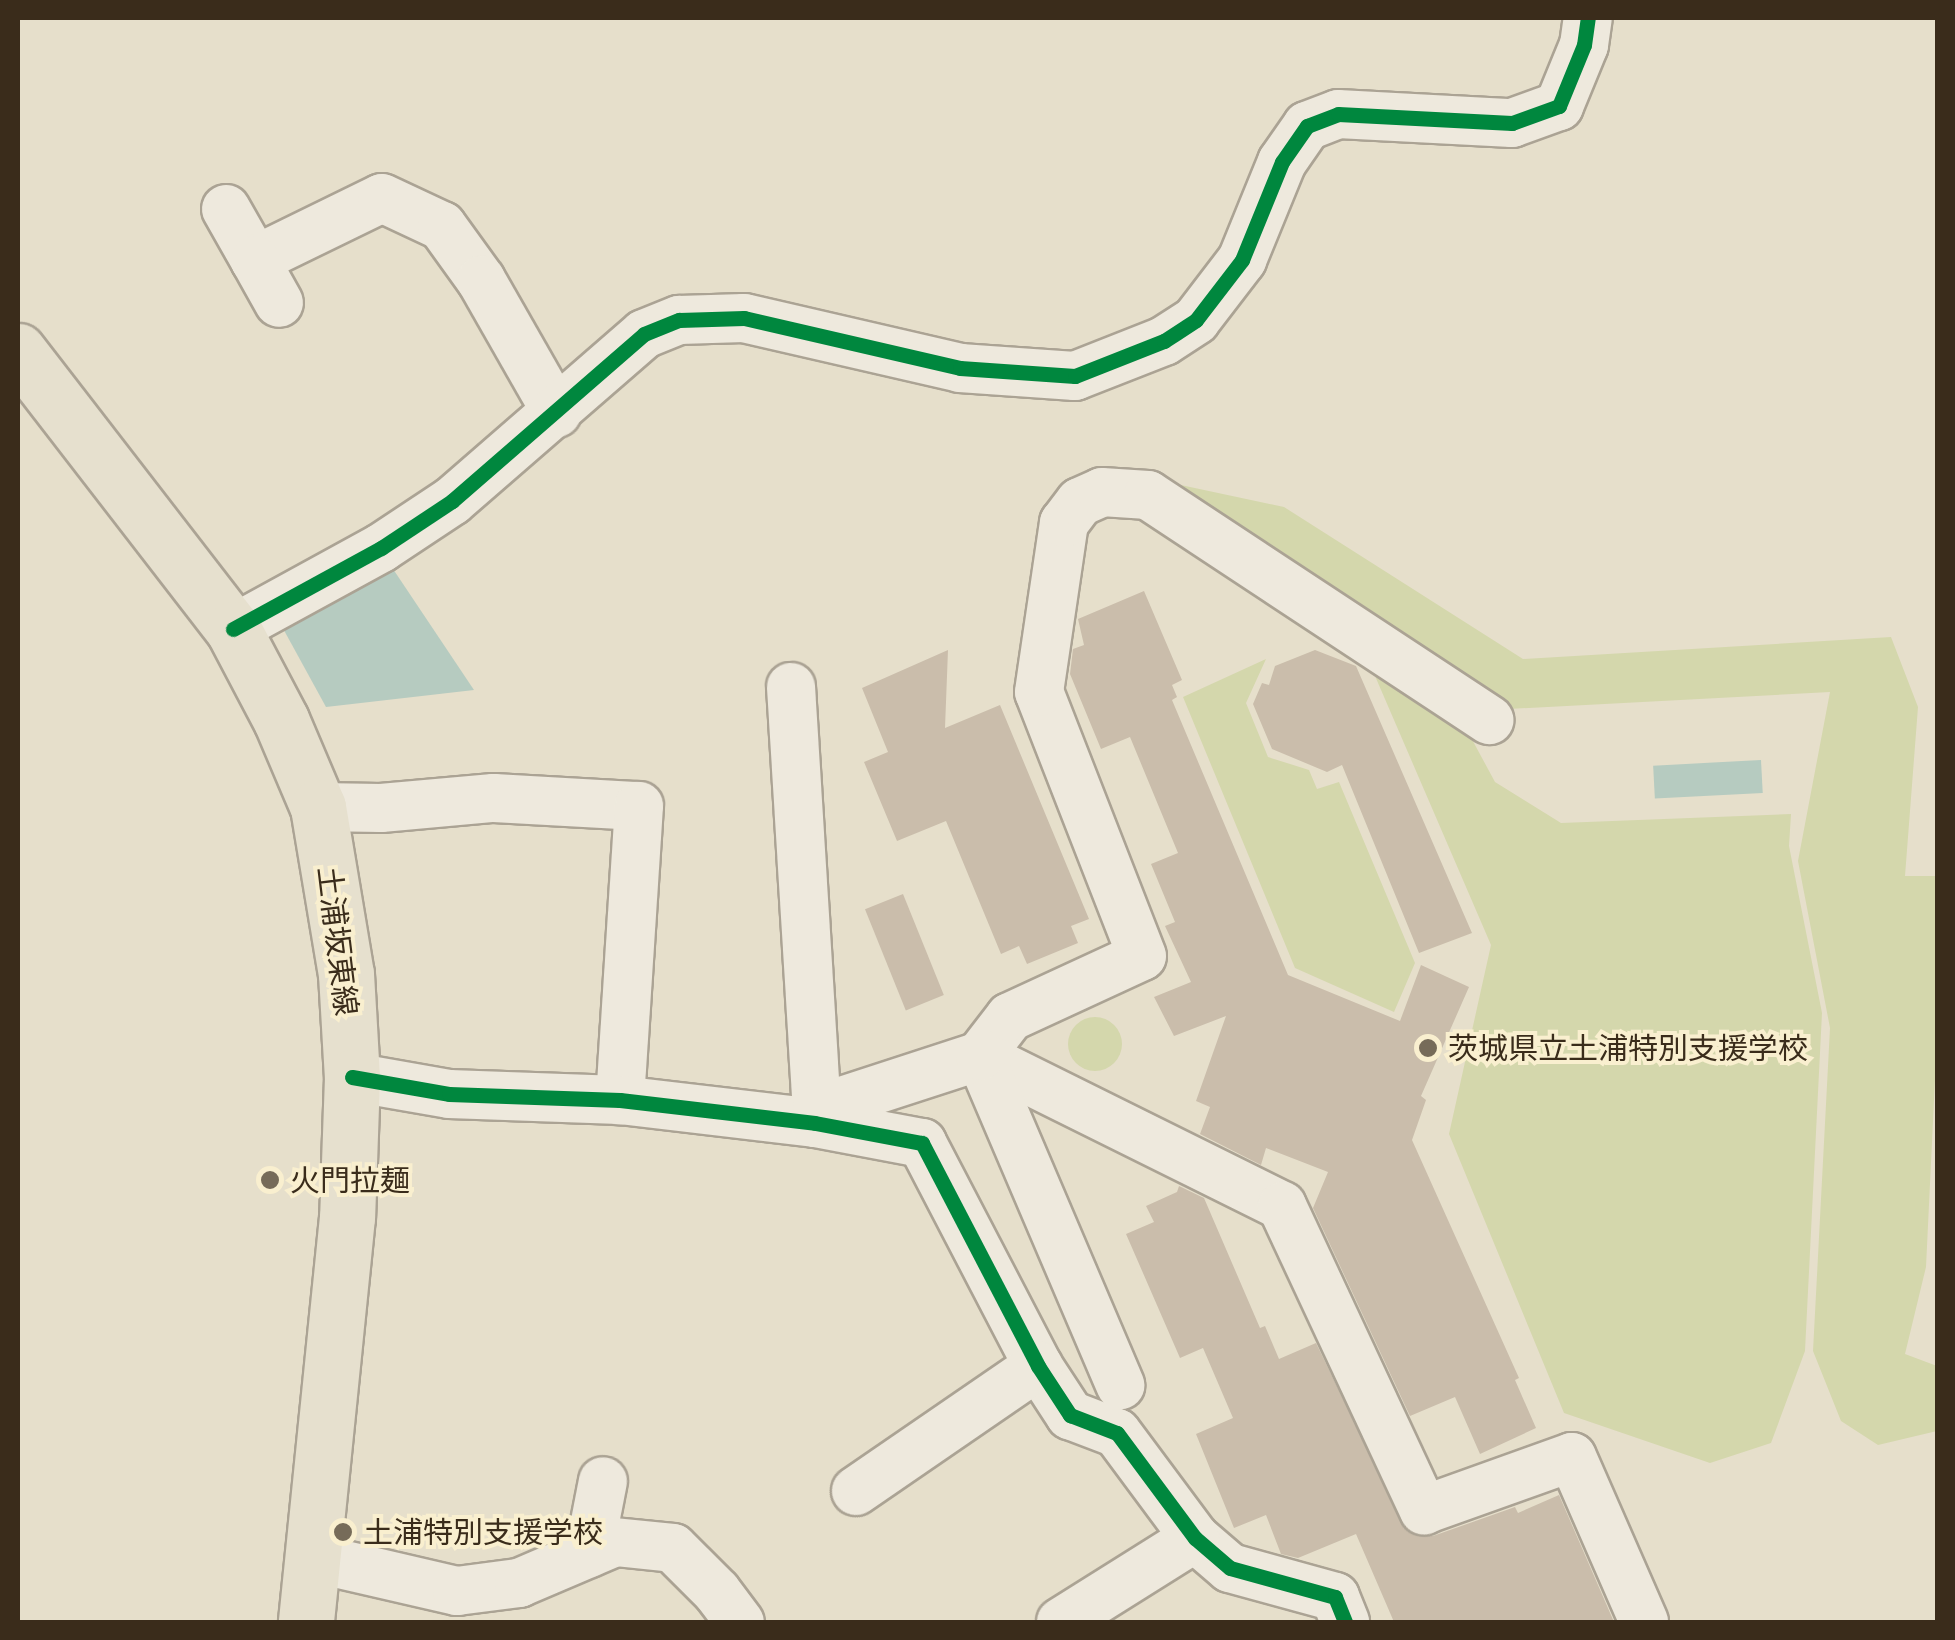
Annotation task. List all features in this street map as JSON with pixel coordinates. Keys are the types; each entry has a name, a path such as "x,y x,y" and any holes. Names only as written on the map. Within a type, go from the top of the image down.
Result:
{"main road":[{"name":"土浦坂東線","path":"18,351 233,629 281,720 318,808 346,974 352,1077 346,1217 306,1622"}],"street":[{"path":"233,629 424,520 557,413 644,334 679,320 744,318 960,368 1075,376 1164,341 1196,320 1242,260 1282,162 1307,126 1338,114 1512,124 1559,106 1584,46 1588,18"},
{"path":"255,260 382,198 442,226 480,280 557,413"},
{"path":"226,209 279,303"},
{"path":"816,1116 980,1056 1010,1017 1142,956 1040,692 1064,522 1080,502 1102,492 1148,495 1489,720"},
{"path":"791,687 816,1116"},
{"path":"318,808 381,808 494,798 640,806 620,1100"},
{"path":"980,1056 1120,1385"},
{"path":"980,1056 1282,1206 1424,1510 1572,1457 1644,1622"},
{"path":"352,1077 450,1094 620,1100 816,1116 922,1143 1038,1366 1070,1415 1117,1432 1195,1538 1230,1568 1335,1597 1345,1622"},
{"path":"856,1491 1038,1366"},
{"path":"589,1553 603,1481"},
{"path":"1061,1622 1195,1538"},
{"path":"314,1558 457,1591 518,1583 615,1542 672,1548 727,1612"}],"green space":[{"path":"1162,481 1284,507 1523,659 1891,637 1918,707 1905,876 1937,876 1937,1038 1926,1267 1905,1354 1937,1366 1937,1431 1878,1445 1841,1421 1813,1351 1830,1028 1798,861 1830,692 1508,709"},
{"path":"1266,659 1246,703 1268,757 1309,770 1317,789 1339,782 1415,963 1394,1012 1295,968 1183,697"},
{"path":"1369,662 1468,732 1495,782 1561,823 1791,814 1789,846 1822,1013 1805,1351 1771,1443 1710,1463 1564,1413 1449,1134 1491,945"},
{"path":"1095,1017 1114,1025 1122,1044 1114,1063 1095,1071 1076,1063 1068,1044 1076,1025"}],"shaded area":[{"path":"387,560 474,690 326,707 280,623"},
{"path":"1761,760 1763,793 1655,799 1653,766"}],"building":[{"path":"1144,591 1182,680 1172,685 1177,697 1172,700 1288,975 1400,1021 1421,965 1469,987 1421,1096 1426,1100 1412,1140 1519,1378 1515,1380 1536,1428 1480,1454 1455,1397 1410,1416 1313,1208 1328,1172 1266,1148 1261,1165 1200,1134 1210,1107 1196,1101 1226,1016 1174,1036 1154,997 1191,982 1165,926 1175,922 1151,864 1178,853 1130,737 1101,749 1070,674 1073,649 1084,645 1078,619"},
{"path":"948,650 945,728 1000,705 1089,919 1071,926 1078,943 1027,964 1019,946 1001,954 946,821 897,841 864,762 888,752 862,688"},
{"path":"1315,650 1356,666 1472,933 1419,953 1342,765 1327,772 1272,749 1253,704 1262,683 1269,685 1275,666"},
{"path":"903,894 944,995 906,1010 865,909"},
{"path":"1179,1186 1204,1198 1260,1328 1265,1326 1279,1359 1316,1343 1407,1531 1433,1536 1515,1507 1518,1513 1559,1495 1614,1622 1394,1622 1356,1534 1298,1558 1281,1554 1266,1515 1234,1528 1196,1434 1233,1418 1203,1348 1180,1358 1126,1234 1154,1222 1146,1206 1177,1192"}],"cycle path":[{"path":"233,629 381,548 452,501 644,334 679,320 744,318 960,368 1075,376 1164,341 1196,320 1242,260 1282,162 1307,126 1338,114 1512,123 1559,106 1584,45 1588,18"},
{"path":"352,1077 449,1094 620,1100 815,1123 922,1143 1038,1366 1070,1415 1117,1433 1195,1538 1230,1568 1335,1597 1345,1622"}],"place":[{"name":"茨城県立土浦特別支援学校","path":"1428,1048"},
{"name":"火門拉麺","path":"270,1180"},
{"name":"土浦特別支援学校","path":"343,1532"}]}
